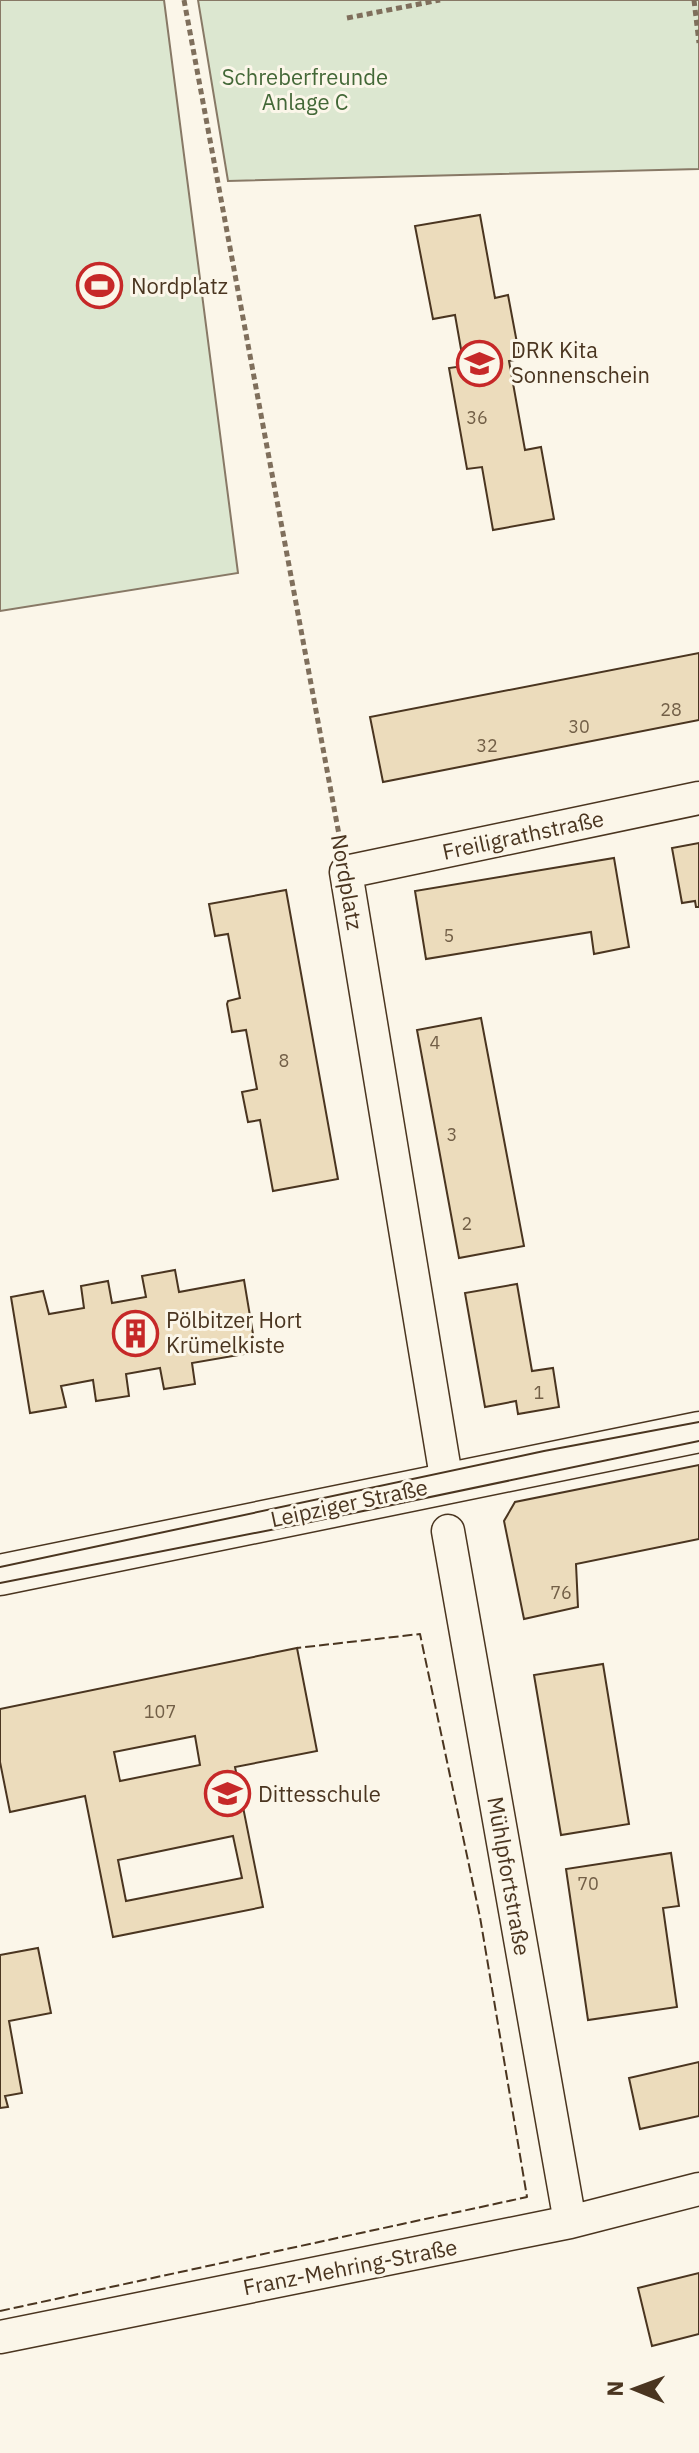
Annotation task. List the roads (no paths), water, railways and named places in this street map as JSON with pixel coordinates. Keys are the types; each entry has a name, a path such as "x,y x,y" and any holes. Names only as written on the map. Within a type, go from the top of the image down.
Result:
{"street":[{"name":"Freiligrathstraße","path":"346,872 699,798"},
{"name":"Nordplatz","path":"346,872 447,1483"},
{"name":"Leipziger Straße","path":"0,1575 699,1432"},
{"name":"Mühlpfortstraße","path":"448,1531 570,2222"},
{"name":"Franz-Mehring-Straße","path":"0,2337 570,2222 699,2189"}],"tram line":[{"path":"0,1567 544,1451 699,1422"},
{"path":"0,1583 699,1441"}],"place":[{"name":"Nordplatz","path":"100,286"},
{"name":"DRK Kita Sonnenschein","path":"480,363"},
{"name":"Pölbitzer Hort Krümelkiste","path":"135,1333"},
{"name":"Dittesschule","path":"227,1794"}],"park label":[{"name":"Schreberfreunde Anlage C","path":"305,90"}]}
